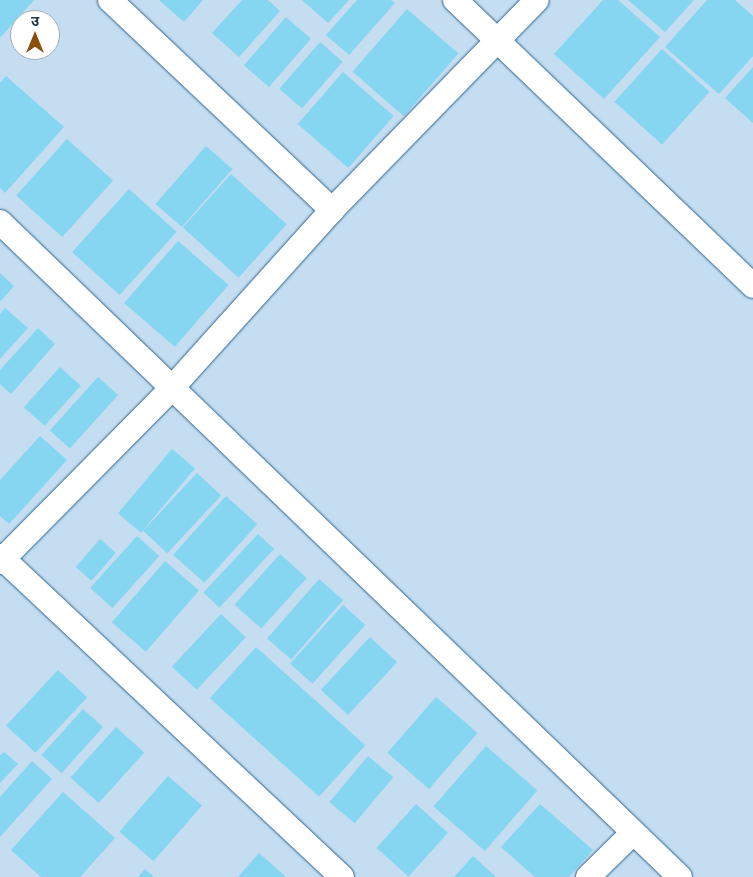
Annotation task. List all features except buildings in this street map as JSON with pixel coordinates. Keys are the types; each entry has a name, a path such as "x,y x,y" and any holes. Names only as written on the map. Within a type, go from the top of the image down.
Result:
{"lane":[{"path":"110,0 332,210"},
{"path":"455,0 753,286"},
{"path":"342,877 1,559 171,389 332,210 536,0"},
{"path":"0,222 171,389 680,877"},
{"path":"588,877 633,833"}],"shaded area":[{"path":"0,0 753,0 753,877 0,877"}]}
